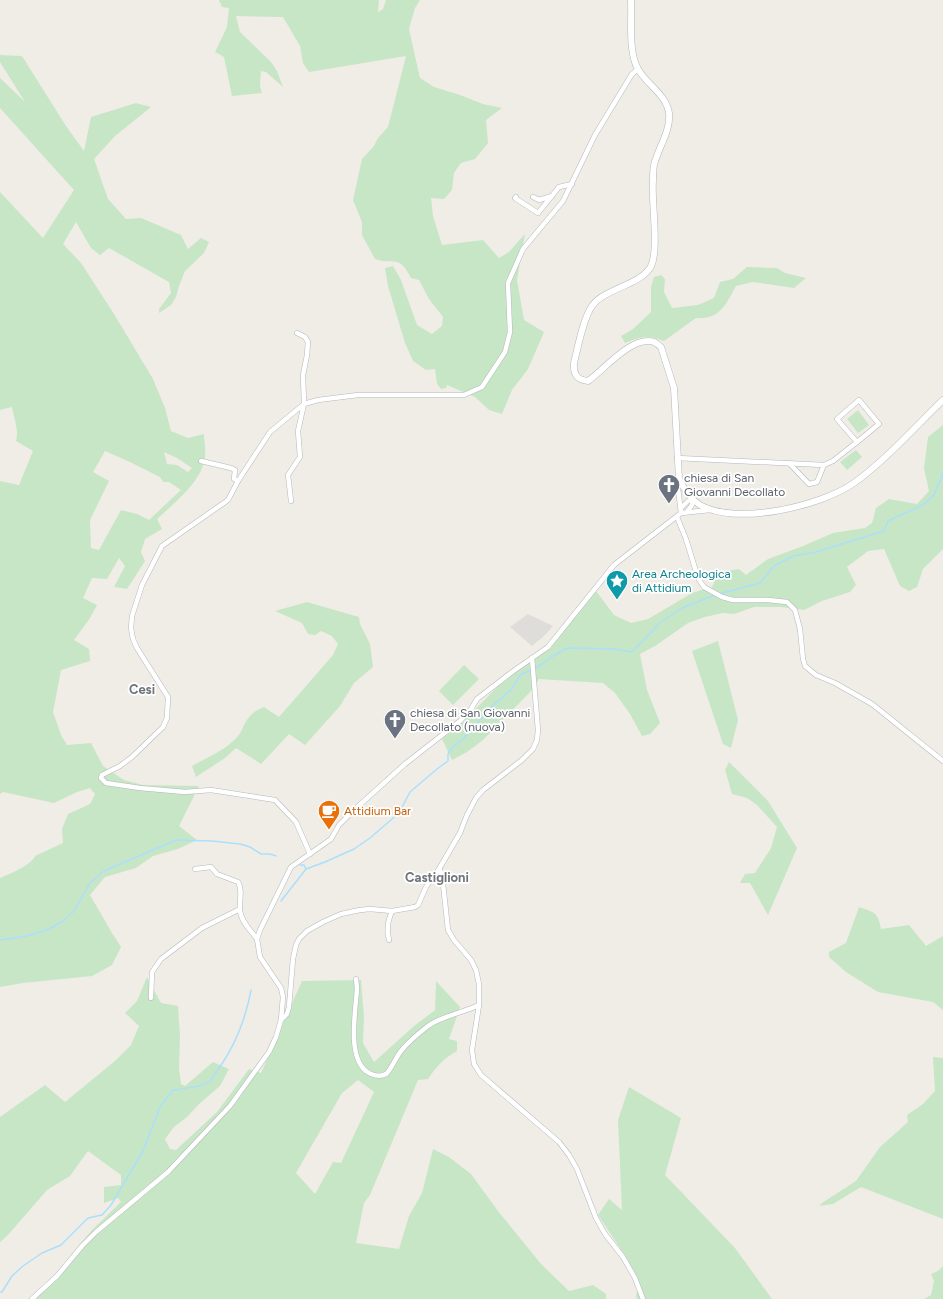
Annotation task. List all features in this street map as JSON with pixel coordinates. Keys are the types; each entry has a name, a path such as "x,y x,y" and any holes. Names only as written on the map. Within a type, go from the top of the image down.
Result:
{"main road":[{"path":"631,0 633,51 638,69 664,99 669,113 669,124 654,165 655,255 650,268 641,277 601,298 593,305 587,316 574,363 573,371 577,378 588,381 615,358 635,344 646,341 654,342 662,347 674,388 679,479 685,490 700,505 712,510 732,513 777,511 832,495 853,483 876,465 943,400"}],"street":[{"path":"310,854 296,822 275,800 211,790 188,792 140,788 106,783 101,778 102,775 120,766 132,757 163,727 167,718 168,697 137,648 133,639 131,628 132,616 142,585 162,546 228,500 238,481 270,432 304,404 318,400 358,395 464,395 482,387 505,352 510,332 508,283 523,249 563,201 595,134 632,74 638,69"},
{"path":"516,196 515,198 538,213 559,187 572,184"},
{"path":"533,198 539,200 552,196"},
{"path":"291,501 288,474 300,457 298,431 304,404 303,375 308,342 305,336 297,333"},
{"path":"677,458 824,465 833,461 857,442 879,424 859,400 837,419 857,442"},
{"path":"201,461 235,470 234,479 238,481"},
{"path":"789,463 809,484 817,482 824,465"},
{"path":"679,479 678,488 681,511"},
{"path":"687,512 692,505 693,499"},
{"path":"257,939 291,867 331,839 339,825 405,764 460,721 471,709 477,699 548,647 614,564 677,517 688,501 693,499"},
{"path":"681,511 712,510"},
{"path":"677,517 686,539 698,578 704,587 722,597 733,600 768,600 787,602 795,610 800,629 803,659 806,666 816,675 835,683 872,704 943,761"},
{"path":"281,1020 287,1014 289,1007 293,959 299,939 307,931 341,914 370,909 392,910 415,907 418,905 426,887 439,869 460,833 476,798 483,790 522,760 533,749 537,740 538,730 532,660"},
{"path":"32,1299 58,1276 82,1246 168,1172 230,1106 269,1052 281,1020 283,997 281,988 260,957 257,939 242,918 240,909 240,888 238,882 217,874 211,867 195,868"},
{"path":"439,869 442,874 448,930 454,940 471,960 476,970 479,984 479,1005 472,1050 474,1064 481,1075 559,1142 569,1155 577,1169 596,1218 604,1234 623,1257 635,1278 642,1299"},
{"path":"151,998 152,972 161,960 202,928 240,909"},
{"path":"389,940 387,932 388,922 392,910"},
{"path":"356,979 357,988 353,1042 355,1052 361,1064 369,1073 377,1076 384,1075 388,1072 402,1050 429,1025 479,1005"}],"shaded area":[{"path":"528,614 553,626 532,646 510,627"}],"green space":[{"path":"219,0 379,0 378,12 383,9 386,0 420,0 415,8 409,29 420,78 434,87 483,104 502,108 486,120 488,143 475,159 461,163 454,173 452,190 444,199 431,198 433,216 442,245 483,240 499,258 509,252 525,234 517,280 524,320 544,332 528,369 512,390 502,414 489,410 475,397 447,385 446,388 441,389 437,384 435,369 426,370 413,361 405,343 388,286 385,268 393,266 401,280 417,325 432,334 442,326 443,317 429,299 419,280 411,278 403,265 399,263 375,259 362,235 362,222 353,200 362,159 388,127 406,56 309,72 303,63 300,46 283,17 236,16 240,32 271,62 277,71 283,87 266,72 261,71 260,86 262,93 232,96 224,57 215,52 227,27 229,8 222,7"},
{"path":"0,55 22,56 66,126 84,151 91,117 136,103 151,107 115,136 94,159 108,199 126,219 141,218 181,235 188,249 201,238 209,242 204,253 185,271 176,297 171,305 159,313 159,309 171,293 169,282 109,248 100,255 91,248 76,222 63,244 81,263 153,379 165,408 171,431 188,438 204,434 205,453 203,465 193,483 179,499 157,519 162,529 145,539 141,552 145,561 127,589 114,587 125,566 119,558 107,579 92,578 83,598 97,605 90,618 74,640 89,649 90,661 61,670 53,712 61,735 67,745 91,743 103,766 124,780 143,785 199,786 179,826 197,840 178,849 153,856 136,868 105,877 90,895 121,947 112,965 92,976 23,983 0,987 0,878 30,863 35,856 63,843 62,829 68,814 90,804 95,794 90,788 77,792 54,803 3,792 0,794 0,481 19,485 33,451 16,441 17,429 12,407 0,410 0,192 43,238 74,190 0,108 0,78 25,102 0,62","holes":["105,451 160,477 163,482 169,482 181,490 149,520 137,514 121,510 99,550 91,548 90,520 109,481 93,472","164,452 177,458 192,468 188,472 177,465 167,464"]},
{"path":"747,267 777,268 785,273 806,278 794,288 753,282 736,286 725,305 717,314 704,318 696,318 664,341 644,337 625,343 621,336 633,329 651,312 651,287 654,277 661,275 665,279 664,292 672,308 698,305 714,298 720,282 733,279"},
{"path":"858,410 869,425 858,433 847,419"},
{"path":"943,425 943,549 923,569 917,587 909,591 900,586 884,549 868,551 847,567 856,585 850,592 822,601 804,610 781,607 754,607 734,614 723,613 705,617 688,623 655,646 640,654 647,690 660,723 650,734 642,736 630,714 615,693 603,683 539,679 533,689 483,740 467,752 452,760 442,739 460,725 498,686 547,645 586,599 593,587 614,615 631,623 648,619 692,593 712,587 719,572 739,569 746,575 768,559 833,533 865,528 872,523 876,508 889,499 917,504 929,491 924,468 928,437"},
{"path":"856,450 862,457 847,470 840,462"},
{"path":"307,602 359,617 360,624 370,644 373,667 354,683 340,706 305,745 289,734 261,764 236,748 225,758 196,777 192,766 216,753 233,741 240,734 248,719 257,710 264,707 279,717 333,655 338,644 332,636 321,631 315,635 308,634 302,623 275,611"},
{"path":"718,641 738,720 731,748 723,744 692,651"},
{"path":"464,665 479,679 453,705 439,691"},
{"path":"729,762 768,801 797,848 768,915 750,883 740,883 745,874 755,873 771,848 777,827 757,805 747,798 732,794 725,770"},
{"path":"859,907 868,910 877,916 881,929 909,925 926,946 943,936 943,1010 933,1002 878,992 846,972 829,957 829,952 846,943"},
{"path":"147,977 161,1003 178,1006 180,1036 179,1069 181,1084 185,1086 213,1062 229,1069 220,1086 174,1127 165,1139 170,1149 176,1150 217,1112 249,1069 261,1073 302,981 361,980 364,1017 363,1043 374,1062 414,1026 435,1010 436,981 460,1007 449,1039 457,1041 457,1051 441,1063 428,1079 418,1080 370,1195 364,1203 356,1243 399,1249 409,1216 422,1193 433,1149 449,1157 471,1174 498,1211 541,1264 569,1291 593,1285 606,1294 606,1299 28,1299 56,1276 92,1230 121,1202 118,1198 104,1203 104,1187 121,1185 121,1175 88,1151 70,1176 47,1190 8,1235 0,1242 0,1117 45,1085 65,1102 115,1061 131,1045 139,1026 125,1013 137,1001","holes":["358,1080 374,1092 341,1163 333,1162 315,1194 296,1173 342,1093"]},
{"path":"933,1057 943,1058 943,1219 861,1187 833,1204 819,1206 856,1181 880,1147 908,1122 907,1115 923,1104 935,1091"},
{"path":"629,1087 681,1118 665,1175 735,1248 772,1299 637,1299 636,1296 639,1282 628,1260 598,1215 609,1199 622,1210 618,1120"},
{"path":"943,1266 943,1299 924,1299 931,1295 934,1281 931,1274 938,1271"}],"waterway":[{"path":"719,594 760,583 774,566 793,556 816,552 884,531 888,521 923,505 934,495 943,473"},
{"path":"535,668 567,648 614,649 632,652 660,623 682,608 715,595"},
{"path":"281,901 306,869 354,849 370,838 399,813 410,792 448,761 448,754 451,749 464,738 490,708 512,689 520,675 531,670"},
{"path":"0,940 28,936 49,929 63,921 74,911 90,883 104,871 176,840 212,841 240,844 250,847 261,854 276,856"},
{"path":"300,865 304,865 306,869"},
{"path":"0,1292 2,1292 12,1276 23,1266 42,1253 61,1245 88,1218 102,1215 111,1205 143,1151 160,1107 173,1090 206,1084 212,1079 234,1043 246,1011 251,990"}],"place":[{"name":"chiesa di San Giovanni Decollato","path":"669,504"},
{"name":"Area Archeologica di Attidium","path":"617,600"},
{"name":"chiesa di San Giovanni Decollato (nuova)","path":"395,740"},
{"name":"Attidium Bar","path":"329,830"}],"district":[{"name":"Cesi","path":"142,689"},
{"name":"Castiglioni","path":"437,877"}]}
